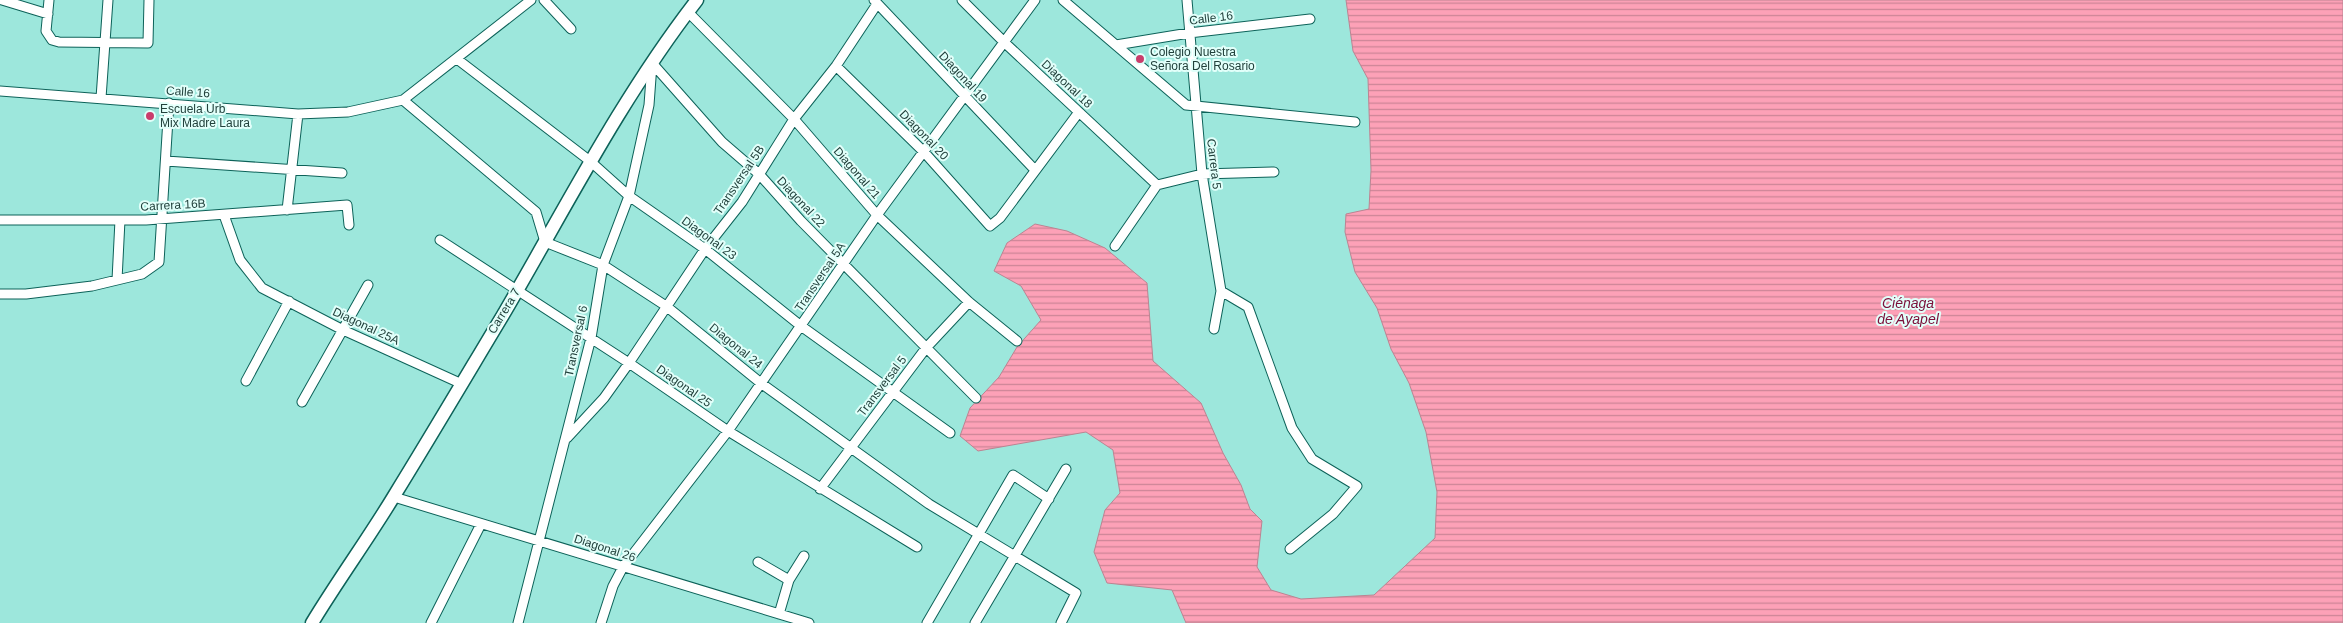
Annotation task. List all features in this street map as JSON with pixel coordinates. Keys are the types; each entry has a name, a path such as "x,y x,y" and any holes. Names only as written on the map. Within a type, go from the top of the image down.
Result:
{"main road":[{"name":"Carrera 7","path":"312,623 394,497 462,384 590,161 652,63 697,0"}],"street":[{"path":"2,0 48,14"},
{"path":"49,0 46,31 52,40 148,43 149,0"},
{"path":"101,98 108,0"},
{"path":"531,0 403,100 536,212 545,242"},
{"path":"544,0 571,29"},
{"name":"Diagonal 18","path":"962,0 1157,186"},
{"name":"Transversal 5A","path":"601,623 613,586 623,567 728,432 877,215 1035,0"},
{"path":"1063,0 1186,105 1194,104 1355,122"},
{"name":"Carrera 5","path":"1187,0 1194,104 1202,174 1221,291 1214,329"},
{"name":"Transversal 5B","path":"566,440 604,398 629,363 705,249 742,202 794,119 836,66 875,2"},
{"name":"Diagonal 19","path":"875,2 1035,170"},
{"name":"Diagonal 21","path":"688,12 794,119 877,215 969,302 1017,341"},
{"name":"Calle 16","path":"1116,45 1190,33 1310,19"},
{"name":"Diagonal 23","path":"456,59 590,161 629,196 705,249 801,326 950,433"},
{"name":"Diagonal 22","path":"652,63 722,142 759,174 844,264 976,398"},
{"name":"Transversal 6","path":"518,623 591,338 603,266 629,196 649,105 652,63"},
{"name":"Diagonal 20","path":"836,66 924,152 990,226 1000,218 1035,170"},
{"name":"Calle 16","path":"0,91 298,114 348,112 403,100"},
{"path":"0,294 26,294 117,280 142,274 159,262 169,103"},
{"path":"1035,170 1079,112"},
{"path":"287,210 298,114"},
{"path":"166,161 342,172"},
{"path":"1115,246 1157,186 1202,174 1274,172"},
{"name":"Carrera 16B","path":"0,220 162,219 347,205 349,226"},
{"name":"Diagonal 25A","path":"224,215 240,260 262,288 343,330 462,384"},
{"path":"117,280 120,220"},
{"name":"Diagonal 25","path":"440,240 629,363 728,432 917,547"},
{"name":"Diagonal 24","path":"545,242 603,266 666,306 762,384 929,504 1076,593 1061,623"},
{"path":"302,402 368,285"},
{"path":"1221,291 1248,307 1292,428 1312,459 1357,486 1333,514 1290,549"},
{"path":"246,381 289,301"},
{"name":"Transversal 5","path":"820,488 926,348 969,302"},
{"path":"975,623 1014,554 1066,469"},
{"path":"928,623 1013,475 1049,499"},
{"name":"Diagonal 26","path":"394,497 808,623"},
{"path":"431,623 480,524"},
{"path":"779,614 789,580 804,556"},
{"path":"758,562 789,580"}],"water":[{"name":"Ciénaga de Ayapel","path":"1346,0 2343,0 2343,623 1186,623 1172,590 1107,583 1094,552 1105,510 1120,493 1113,450 1086,432 978,451 960,436 970,408 999,377 1017,347 1041,320 1021,286 994,271 1007,243 1035,224 1067,231 1105,248 1147,283 1153,361 1201,403 1223,453 1241,485 1250,509 1262,521 1257,567 1271,590 1301,599 1374,595 1435,538 1437,492 1426,432 1409,383 1391,349 1377,308 1355,272 1345,232 1346,214 1369,209 1371,170 1368,79 1353,51"}],"place":[{"name":"Colegio Nuestra Señora Del Rosario","path":"1140,59"},
{"name":"Escuela Urb Mix Madre Laura","path":"150,116"}]}
